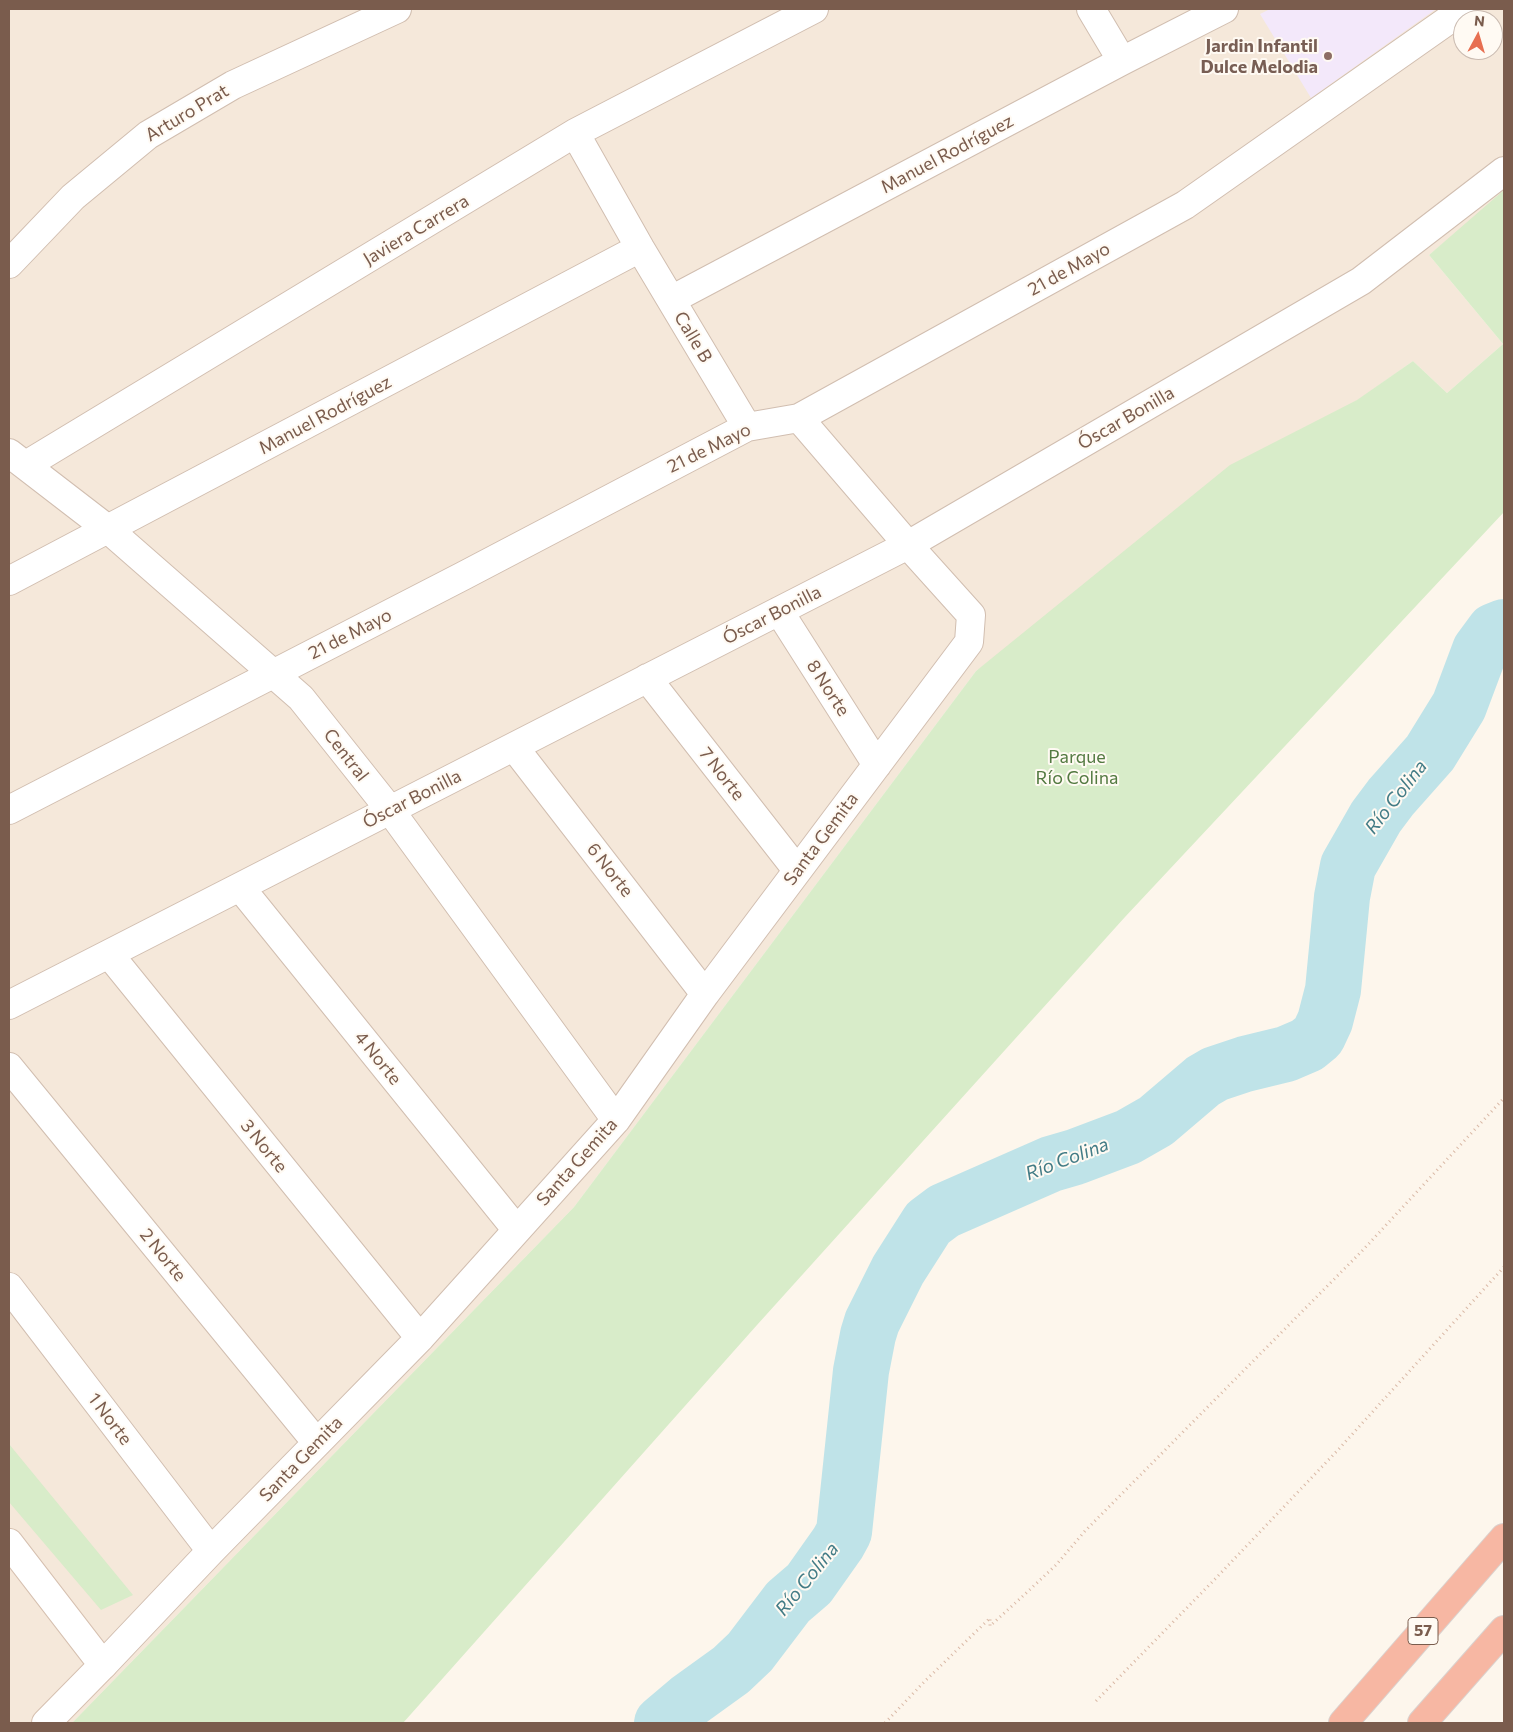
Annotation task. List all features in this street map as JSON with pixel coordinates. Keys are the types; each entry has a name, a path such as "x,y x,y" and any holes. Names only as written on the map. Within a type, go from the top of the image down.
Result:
{"highway":[{"name":"57","path":"1343,1723 1504,1538"},
{"path":"1422,1723 1504,1630"}],"street":[{"name":"Arturo Prat","path":"9,264 73,198 148,135 234,85 340,34 398,9"},
{"name":"Javiera Carrera","path":"17,459 575,133 814,9"},
{"path":"1091,9 1122,61"},
{"name":"Manuel Rodríguez","path":"671,300 1224,9"},
{"name":"21 de Mayo","path":"9,810 746,427 799,418 1185,205 1464,9"},
{"name":"Calle B","path":"575,133 640,248 746,427"},
{"name":"Óscar Bonilla","path":"9,1005 908,545 1361,281 1504,171"},
{"name":"Manuel Rodríguez","path":"9,582 640,248"},
{"name":"Santa Gemita","path":"46,1723 420,1338 616,1120 705,994 970,642 971,615 799,418"},
{"name":"Central","path":"17,459 109,530 274,673 300,698 390,810 616,1120"},
{"name":"8 Norte","path":"779,611 877,764"},
{"name":"7 Norte","path":"647,678 797,870"},
{"name":"6 Norte","path":"514,747 705,994"},
{"name":"4 Norte","path":"240,887 516,1229"},
{"name":"3 Norte","path":"109,954 420,1338"},
{"name":"2 Norte","path":"9,1066 317,1442"},
{"name":"1 Norte","path":"9,1287 211,1552"},
{"path":"9,1543 103,1665"}],"path":[{"path":"885,1723 990,1618 990,1626 1056,1565 1086,1531 1362,1251 1504,1098"},
{"path":"1096,1701 1337,1451 1504,1267"}],"shaded area":[{"path":"9,9 1504,9 1504,194 1429,255 1503,344 1447,393 1413,361 976,671 574,1207 72,1723 9,1723"},
{"name":"Jardin Infantil Dulce Melodia","path":"1270,9 1436,9 1311,98 1260,14"}],"green space":[{"name":"Parque Río Colina","path":"1504,190 1504,512 1125,917 757,1325 403,1723 72,1723 574,1207 976,671 1230,465 1357,400 1413,361 1447,393 1503,344 1429,255"},
{"path":"9,1444 133,1595 101,1610 9,1502"}],"waterway":[{"name":"Río Colina","path":"662,1723 688,1701 731,1670 750,1652 788,1602 809,1584 844,1532 861,1371 868,1335 872,1322 898,1270 928,1223 944,1211 1051,1164 1128,1137 1156,1121 1203,1081 1215,1074 1286,1054 1307,1045 1318,1036 1325,1021 1333,990 1342,897 1348,866 1376,817 1430,753 1459,706 1480,650 1494,631 1504,627"}],"place":[{"name":"Jardin Infantil Dulce Melodia","path":"1328,56"}]}
